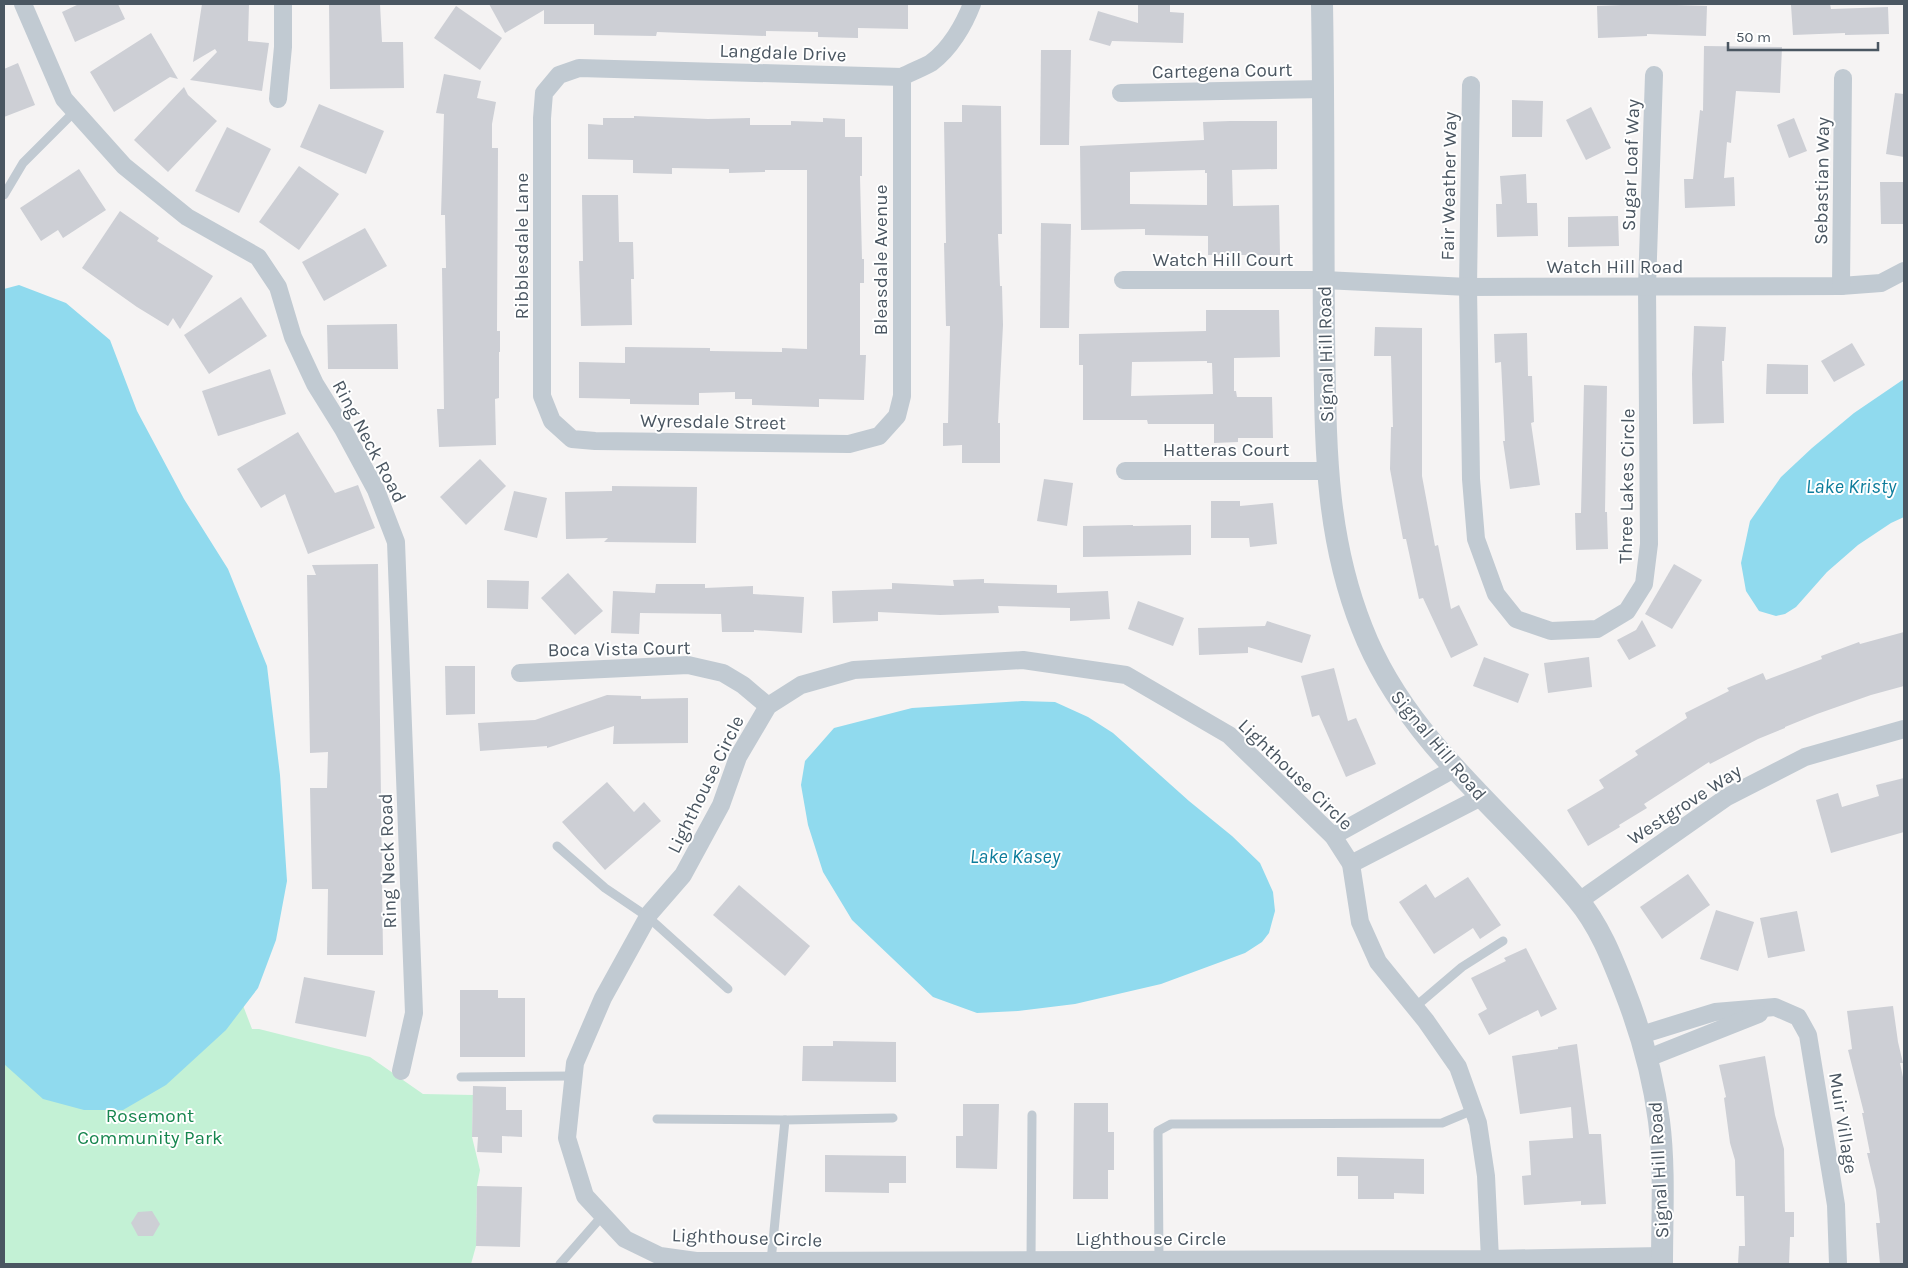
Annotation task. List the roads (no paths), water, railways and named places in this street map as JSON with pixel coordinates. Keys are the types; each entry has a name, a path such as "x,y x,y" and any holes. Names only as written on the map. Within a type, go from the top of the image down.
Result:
{"street":[{"name":"Ring Neck Road","path":"24,4 64,99 124,166 180,211 258,256 278,287 293,337 315,384 343,429 376,490 396,542 414,1013 401,1071"},
{"path":"278,99 283,47 283,4"},
{"name":"Langdale Drive","path":"559,75 579,68 902,77 931,62 951,42 972,4"},
{"name":"Signal Hill Road","path":"1322,4 1327,471 1331,514 1339,556 1350,595 1374,658 1391,688 1454,769 1579,901 1597,928 1614,963 1648,1058 1659,1124 1662,1165 1662,1260"},
{"name":"Ribblesdale Lane","path":"552,421 542,396 542,118 544,93 559,75"},
{"name":"Sugar Loaf Way","path":"1647,287 1654,75"},
{"name":"Bleasdale Avenue","path":"879,436 897,416 902,396 902,77"},
{"name":"Sebastian Way","path":"1841,286 1843,78"},
{"name":"Fair Weather Way","path":"1468,288 1471,85"},
{"name":"Cartegena Court","path":"1121,93 1324,89"},
{"name":"Watch Hill Road","path":"1324,280 1468,288 1841,286 1881,283 1904,271"},
{"name":"Watch Hill Court","path":"1123,280 1324,280"},
{"name":"Three Lakes Circle","path":"1468,288 1471,478 1476,539 1496,594 1516,619 1551,631 1597,629 1627,612 1644,584 1649,544 1647,287"},
{"name":"Wyresdale Street","path":"552,421 572,439 595,441 849,444 879,436"},
{"name":"Hatteras Court","path":"1125,471 1327,471"},
{"name":"Lighthouse Circle","path":"1490,1259 1486,1176 1478,1123 1458,1068 1426,1021 1378,962 1360,922 1351,864 1333,836 1229,735 1126,675 1023,660 854,670 801,685 768,706 738,757 721,805 683,875 648,917 602,998 575,1063 567,1138 585,1196 625,1239 660,1256 698,1263 1031,1260 1307,1262 1490,1259 1514,1261 1662,1260"},
{"name":"Boca Vista Court","path":"520,673 688,665 723,673 743,685 768,706"},
{"name":"Westgrove Way","path":"1579,901 1727,797 1805,757 1904,729"},
{"path":"1333,836 1454,769"},
{"path":"1351,864 1481,797"},
{"path":"1648,1058 1775,1007"},
{"name":"Muir Village","path":"1641,1035 1715,1012 1775,1007 1798,1017 1808,1035 1836,1205 1838,1264"}],"lane":[{"path":"4,195 23,164 74,111"},
{"path":"557,846 605,888 648,917 728,989"},
{"path":"1415,1007 1462,967 1503,941"},
{"path":"461,1077 574,1076"},
{"path":"1159,1260 1158,1131 1171,1124 1442,1123 1473,1110"},
{"path":"1031,1260 1032,1115"},
{"path":"657,1119 785,1120 893,1118"},
{"path":"771,1261 785,1120"},
{"path":"560,1264 603,1215"}],"water":[{"path":"19,285 66,303 110,340 137,411 184,499 228,569 267,666 280,775 287,881 276,940 258,988 226,1030 166,1085 123,1110 84,1110 43,1099 4,1064 4,289"},
{"name":"Lake Kristy","path":"1904,379 1904,517 1891,523 1858,545 1827,572 1796,607 1785,614 1776,616 1759,611 1746,591 1741,563 1750,521 1781,477 1812,448 1854,413"},
{"name":"Lake Kasey","path":"1022,701 1055,702 1088,717 1113,733 1189,801 1232,836 1260,863 1273,892 1275,911 1269,933 1262,942 1245,953 1161,984 1075,1004 1018,1011 977,1013 933,997 852,920 823,872 808,825 801,785 805,761 834,728 912,708"}],"park label":[{"name":"Rosemont Community Park","path":"150,1126"}]}
